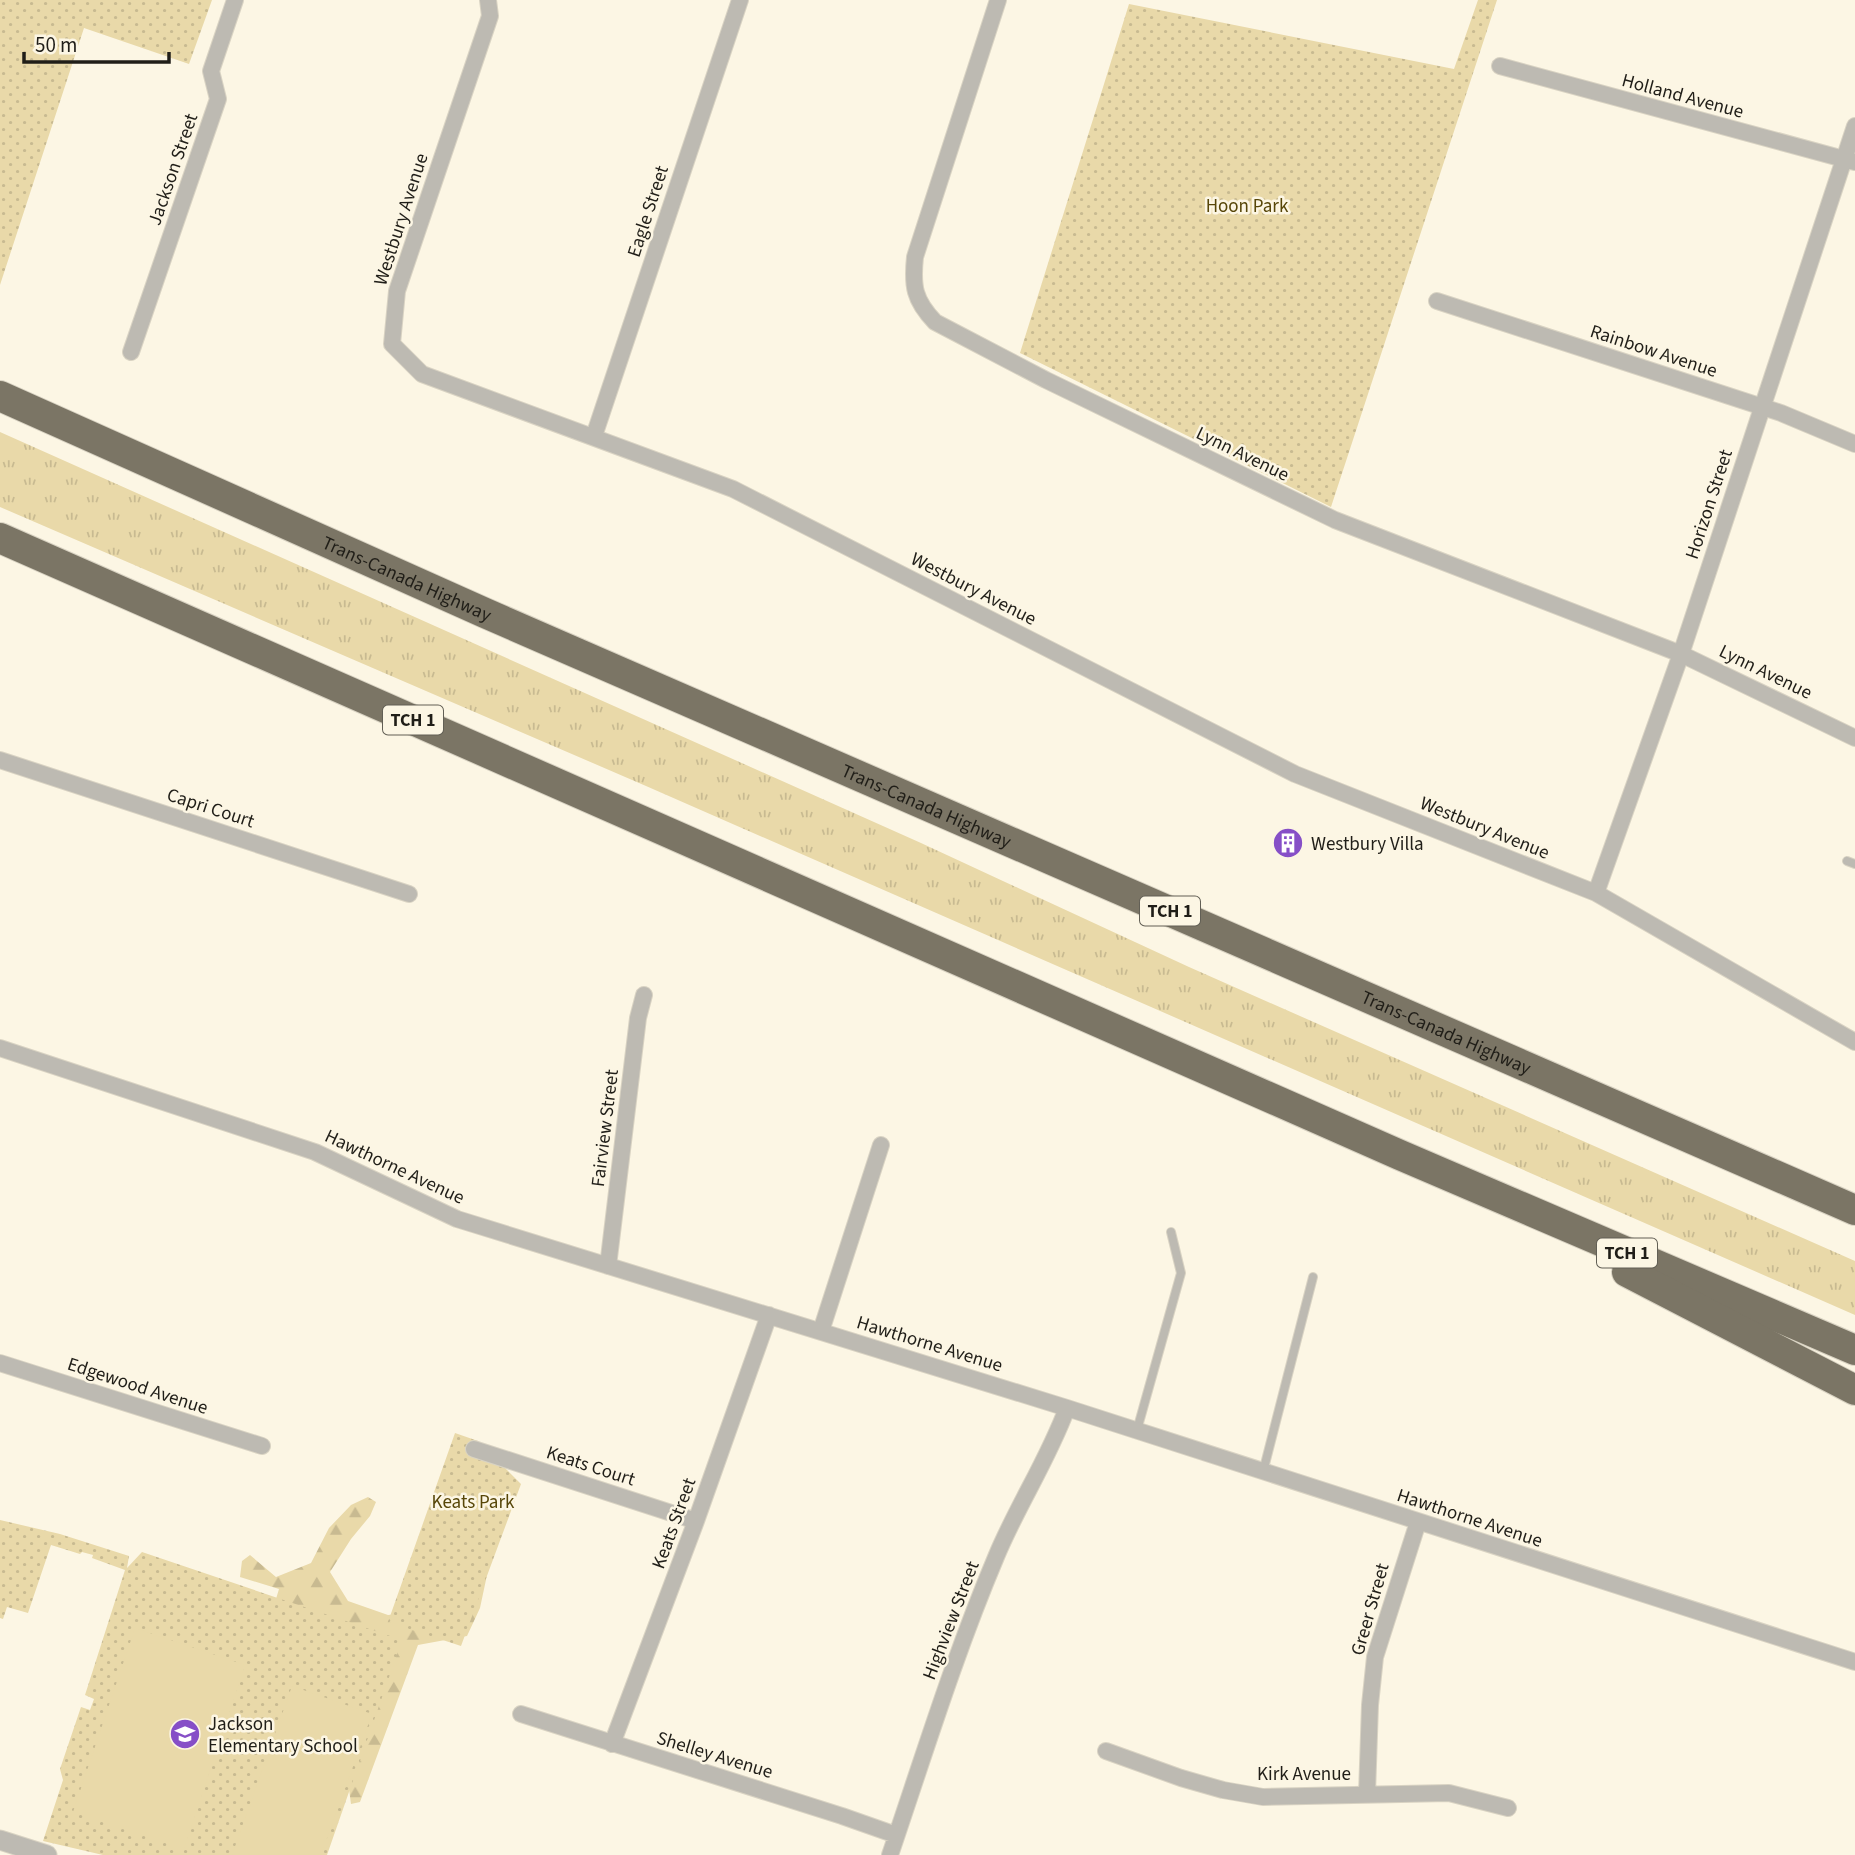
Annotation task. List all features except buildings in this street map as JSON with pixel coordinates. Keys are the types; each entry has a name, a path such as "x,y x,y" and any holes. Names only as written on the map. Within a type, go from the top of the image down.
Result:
{"highway":[{"name":"Trans-Canada Highway","path":"0,396 485,613 1855,1210"},
{"name":"TCH 1","path":"0,538 1400,1155 1855,1350"},
{"path":"1400,1155 1855,1390"}],"street":[{"name":"Jackson Street","path":"131,352 218,99 211,71 235,0"},
{"name":"Westbury Avenue","path":"488,0 490,16 397,291 391,344 422,374 733,489 1295,774 1596,893 1855,1042"},
{"name":"Eagle Street","path":"594,436 740,0"},
{"name":"Lynn Avenue","path":"998,0 915,257 913,281 920,307 934,322 1046,380 1335,520 1681,654 1855,738"},
{"name":"Holland Avenue","path":"1500,66 1850,160"},
{"name":"Horizon Street","path":"1596,893 1681,654 1762,407 1850,160 1855,126"},
{"name":"Rainbow Avenue","path":"1437,301 1762,407 1855,444"},
{"name":"Capri Court","path":"0,760 409,894"},
{"name":"Fairview Street","path":"608,1266 636,1031 643,995"},
{"name":"Hawthorne Avenue","path":"0,1048 315,1152 457,1219 1068,1408 1855,1662"},
{"path":"821,1331 881,1145"},
{"name":"Keats Street","path":"612,1744 696,1521 769,1315"},
{"name":"Edgewood Avenue","path":"0,1363 262,1447"},
{"name":"Highview Street","path":"890,1855 941,1703 996,1556 1068,1408"},
{"name":"Keats Court","path":"474,1449 696,1521"},
{"name":"Greer Street","path":"1367,1794 1370,1705 1375,1657 1418,1522"},
{"name":"Shelley Avenue","path":"521,1714 897,1835"},
{"name":"Kirk Avenue","path":"1106,1751 1181,1778 1223,1790 1263,1797 1449,1793 1508,1808"},
{"path":"0,1840 47,1855"}],"lane":[{"path":"1137,1430 1181,1273 1171,1232"},
{"path":"1263,1472 1312,1277"}],"green space":[{"path":"0,0 212,0 189,64 84,28 0,285"},
{"name":"Hoon Park","path":"1478,0 1497,0 1331,507 1020,353 1129,4 1454,69"},
{"path":"0,432 921,843 1189,967 1855,1261 1855,1315 646,786 0,507"},
{"name":"Keats Park","path":"455,1433 478,1441 521,1484 461,1646 388,1622"},
{"path":"368,1497 376,1502 370,1516 330,1572 348,1601 388,1615 407,1613 479,1562 487,1575 480,1608 467,1636 418,1645 360,1802 351,1804 346,1767 269,1622 279,1589 240,1577 242,1561 250,1555 276,1577 311,1563 329,1528 351,1505"},
{"name":"Jackson Elementary School","path":"0,1520 60,1534 129,1556 127,1568 142,1552 402,1640 327,1855 103,1855 43,1841 63,1780 60,1769 81,1707 90,1710 94,1699 85,1695 125,1570 92,1558 93,1555 51,1545 28,1613 7,1607 3,1619 0,1618"},
{"path":"135,1628 245,1665 184,1849 73,1812"},
{"path":"292,1686 372,1714 321,1855 232,1855"}],"place":[{"name":"Westbury Villa","path":"1288,843"},
{"name":"Jackson Elementary School","path":"185,1734"}]}
